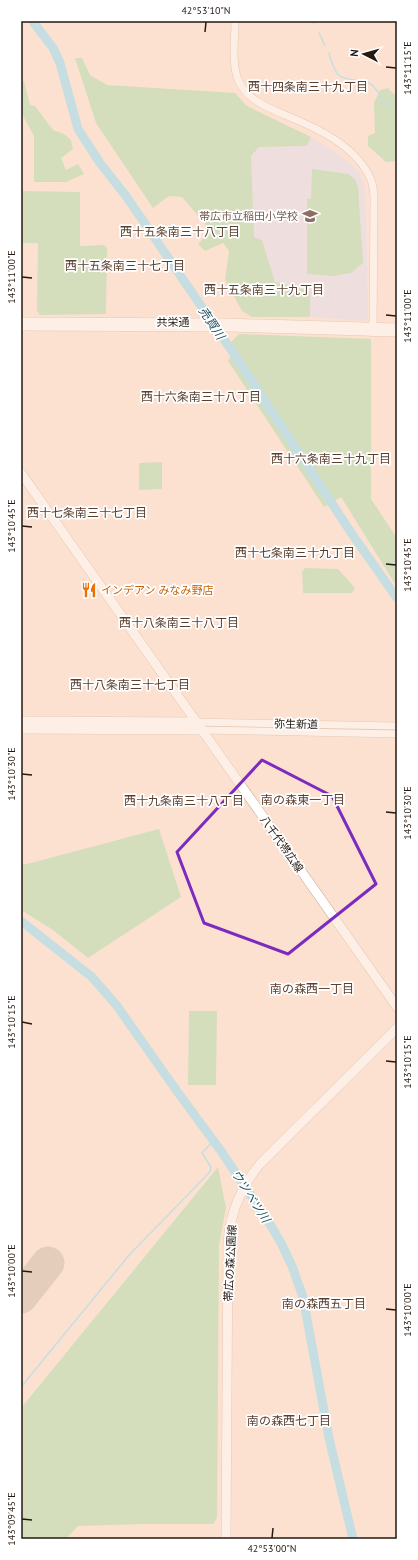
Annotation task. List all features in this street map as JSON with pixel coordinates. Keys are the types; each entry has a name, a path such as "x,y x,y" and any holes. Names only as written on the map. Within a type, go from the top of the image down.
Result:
{"main road":[{"path":"21,473 201,730"},
{"path":"21,721 195,722"},
{"path":"21,729 201,730"},
{"name":"八千代帯広線","path":"201,730 397,1008"},
{"name":"帯広の森公園線","path":"226,1539 229,1232 234,1208 248,1181 260,1164 397,1028"}],"street":[{"path":"235,21 235,65 238,80 246,93 259,103 312,126 330,137 364,166 372,182 374,201 373,330"},
{"name":"共栄通","path":"21,321 198,325"},
{"name":"共栄通","path":"21,327 226,325 373,330 397,333"},
{"name":"共栄通","path":"373,330 397,327"},
{"name":"弥生新道","path":"195,722 397,726"},
{"name":"弥生新道","path":"201,730 397,734"}],"highlighted area":[{"path":"262,760 332,796 376,884 288,954 204,923 177,852"}],"shaded area":[{"name":"帯広市立稲田小学校","path":"311,137 339,154 359,172 363,181 366,195 368,317 365,321 310,317 310,291 275,282 262,240 254,237 251,156 259,147 307,146"}],"green space":[{"path":"75,58 82,58 90,75 107,85 235,93 247,106 311,137 307,146 259,147 251,156 254,237 262,240 275,282 310,291 310,317 252,317 242,311 225,280 229,251 223,243 205,251 198,244 210,230 182,197 169,196 153,208 96,123"},
{"path":"21,81 24,81 30,105 35,106 53,130 64,134 71,140 73,149 61,158 66,170 78,164 84,174 66,182 34,182 34,136 22,114"},
{"path":"388,88 394,94 397,94 397,161 386,162 368,146 368,136 375,133 374,103 380,90"},
{"path":"312,169 348,174 355,179 358,187 363,263 351,273 333,276 307,274 307,199 311,199"},
{"path":"21,191 80,192 80,246 104,245 107,248 106,314 40,315 37,311 38,243 21,243"},
{"path":"239,334 371,339 371,499 397,538 397,587 341,497 324,507 228,361 234,350 230,343"},
{"path":"162,462 162,489 139,490 139,463"},
{"path":"305,568 338,569 355,588 352,593 303,593 302,572"},
{"path":"159,829 181,897 88,958 53,930 21,910 21,864 27,864"},
{"path":"189,1011 217,1011 216,1085 188,1085"},
{"path":"218,1167 226,1208 219,1245 217,1518 213,1524 78,1526 66,1539 21,1539 21,1408"}],"waterway":[{"name":"売買川","path":"34,21 53,48 60,63 78,129 100,163 126,196 234,354 352,534 397,598"},
{"path":"319,33 325,46"},
{"path":"329,53 334,69 340,76 372,85 385,102 392,106 397,106"},
{"name":"ウツベツ川","path":"21,921 92,977 117,1006 221,1151 281,1243 292,1266 303,1297 329,1438 353,1539"},
{"path":"21,1387 130,1254 210,1172 211,1167 202,1153 213,1141"}],"runway":[{"path":"21,1297 48,1263"}],"place":[{"name":"帯広市立稲田小学校","path":"310,216"},
{"name":"インデアン みなみ野店","path":"89,590"}],"district":[{"name":"西十四条南三十九丁目","path":"308,86"},
{"name":"西十五条南三十八丁目","path":"180,231"},
{"name":"西十五条南三十七丁目","path":"125,265"},
{"name":"西十五条南三十九丁目","path":"264,289"},
{"name":"西十六条南三十八丁目","path":"201,396"},
{"name":"西十六条南三十九丁目","path":"331,458"},
{"name":"西十七条南三十七丁目","path":"87,512"},
{"name":"西十七条南三十九丁目","path":"295,552"},
{"name":"西十八条南三十八丁目","path":"179,622"},
{"name":"西十八条南三十七丁目","path":"130,684"},
{"name":"南の森東一丁目","path":"303,799"},
{"name":"西十九条南三十八丁目","path":"184,800"},
{"name":"南の森西一丁目","path":"312,988"},
{"name":"南の森西五丁目","path":"324,1303"},
{"name":"南の森西七丁目","path":"289,1420"}]}
